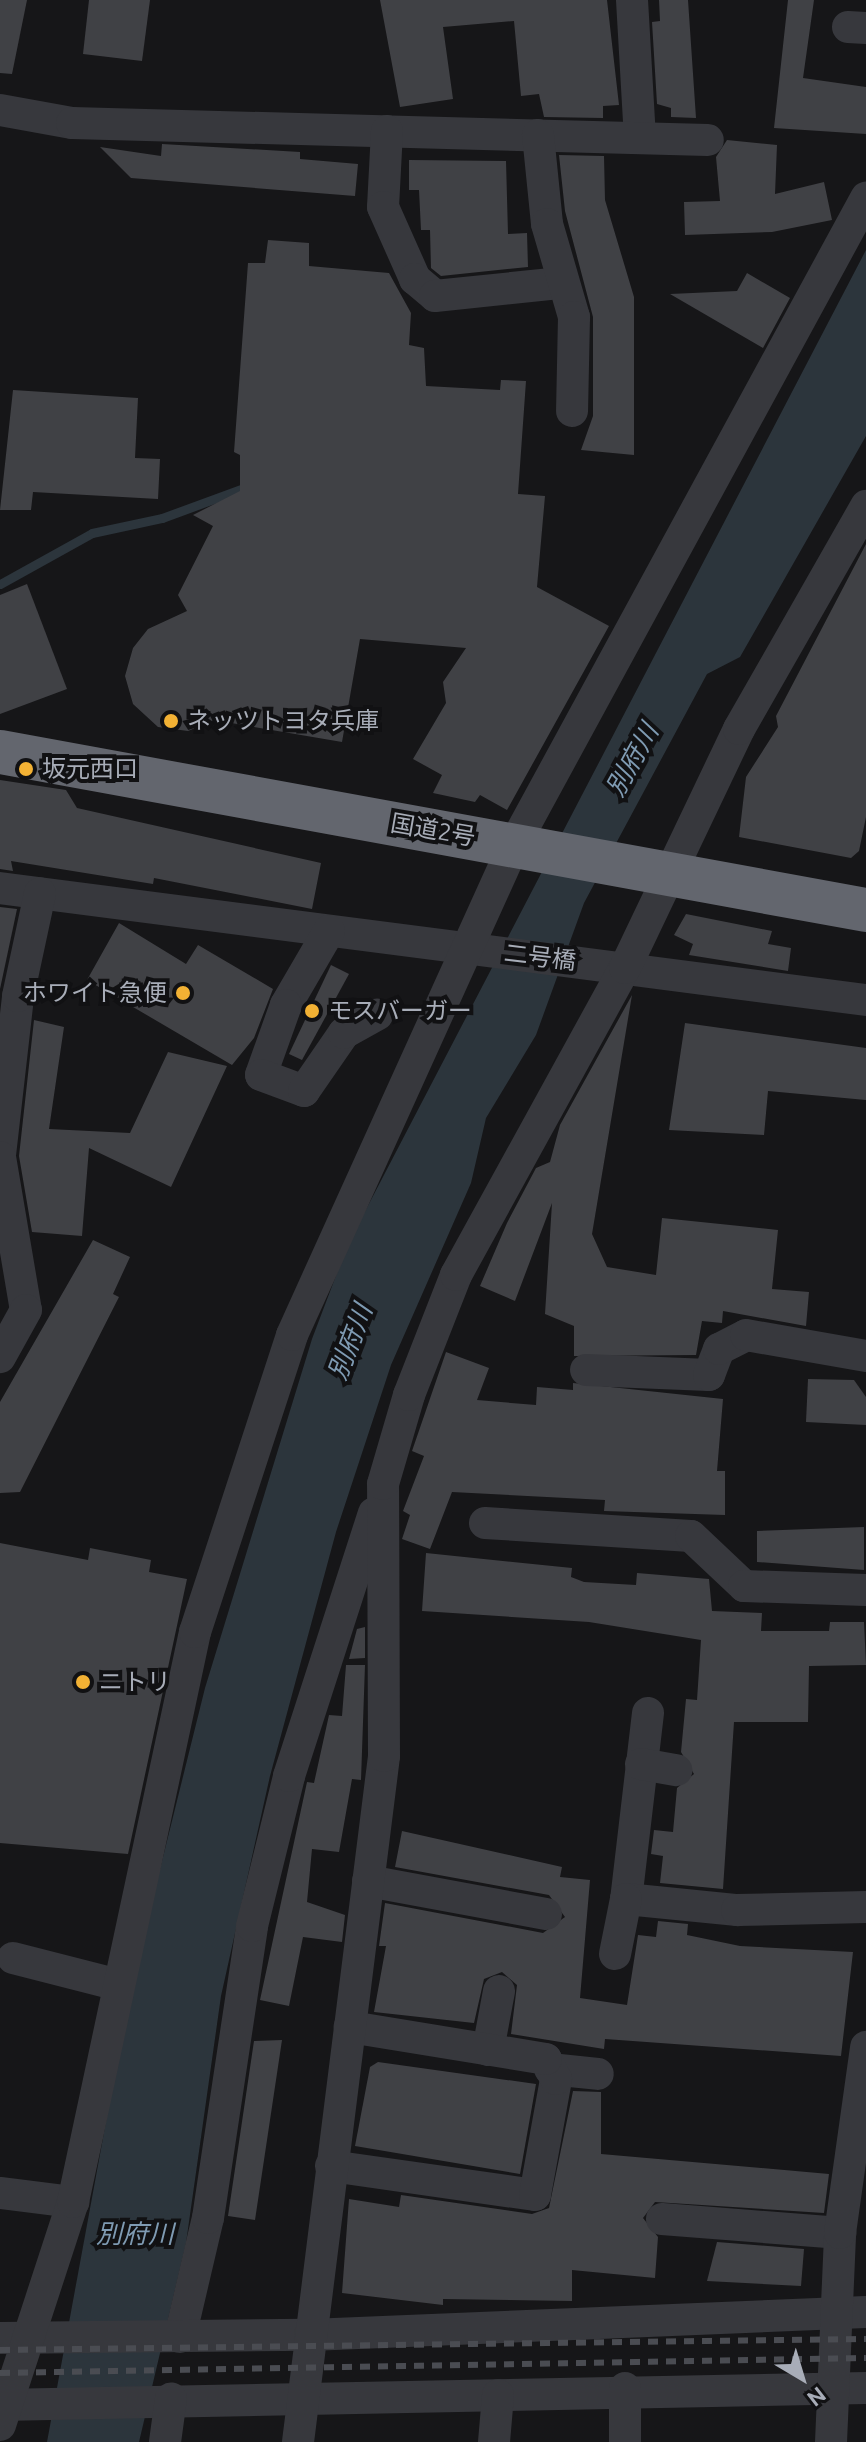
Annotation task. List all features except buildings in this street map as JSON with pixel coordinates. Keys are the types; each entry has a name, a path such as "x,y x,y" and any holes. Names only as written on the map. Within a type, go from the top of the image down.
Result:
{"highway":[{"name":"国道2号","path":"0,752 866,910"}],"street":[{"path":"632,0 640,138"},
{"path":"0,110 72,123 708,140"},
{"path":"387,131 383,207 415,279 435,296 561,283"},
{"path":"538,135 561,283 574,317 572,411"},
{"path":"1,2412 73,2202 195,1632 292,1335 472,948 523,846 866,198"},
{"path":"180,2337 208,2218 252,1926 289,1776 383,1484 456,1275 661,872 866,506"},
{"name":"二号橋","path":"0,888 866,1000"},
{"path":"0,1357 26,1310 7,1236 0,1156 18,996 40,893"},
{"path":"329,931 286,1005 261,1075 304,1091 344,1033 377,1015"},
{"path":"586,1370 709,1375 719,1349 746,1335 866,1356"},
{"path":"298,2442 384,1756 383,1484"},
{"path":"485,1523 691,1536 744,1586 866,1590"},
{"path":"615,1954 626,1899 648,1713"},
{"path":"641,1764 676,1770"},
{"path":"368,1881 546,1914"},
{"path":"626,1899 737,1910 866,1907"},
{"path":"13,1958 119,1985"},
{"path":"488,2050 499,1991"},
{"path":"331,2166 535,2195 556,2079 546,2059 350,2027"},
{"path":"831,2442 833,2313 840,2233 866,2047"},
{"path":"550,2069 598,2074"},
{"path":"0,2193 73,2202"},
{"path":"682,2231 840,2233"},
{"path":"26,2338 310,2335 866,2312"},
{"path":"1,2412 43,2403 171,2398 498,2395 625,2388 866,2388"},
{"path":"625,2388 625,2442"},
{"path":"494,2442 498,2395"},
{"path":"165,2442 171,2398"}],"water":[{"name":"別府川","path":"866,250 866,436 740,657 707,674 584,903 536,1035 486,1118 471,1183 391,1365 336,1532 270,1776 221,1996 186,2243 139,2442 47,2442 131,1986 205,1688 312,1339 348,1244"}],"waterway":[{"path":"0,584 92,533 162,518 249,486"}],"railway":[{"path":"0,2350 866,2339"},
{"path":"0,2373 866,2358"}],"place":[{"name":"ネッツトヨタ兵庫","path":"171,721"},
{"name":"坂元西口","path":"26,769"},
{"name":"ホワイト急便","path":"183,993"},
{"name":"モスバーガー","path":"312,1011"},
{"name":"ニトリ","path":"83,1682"}]}
